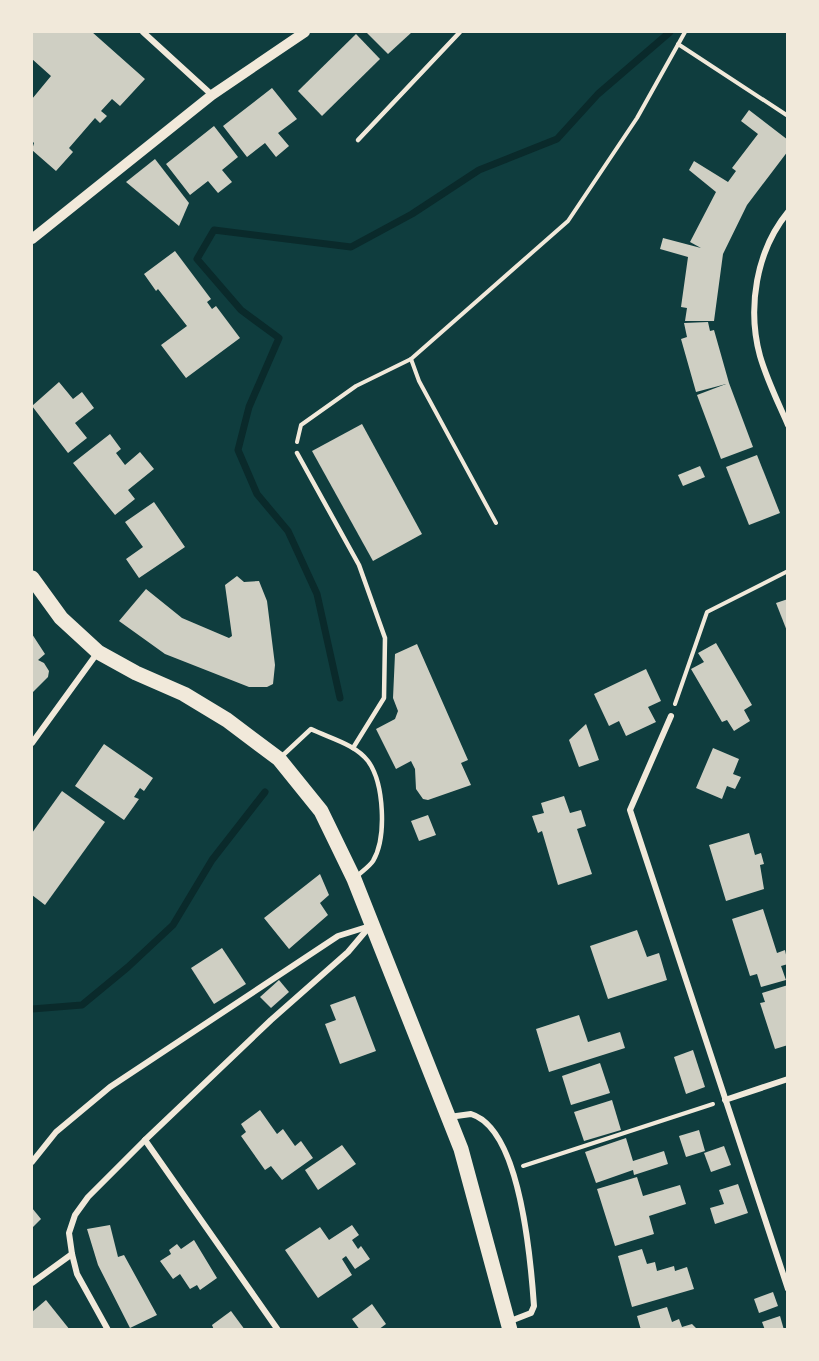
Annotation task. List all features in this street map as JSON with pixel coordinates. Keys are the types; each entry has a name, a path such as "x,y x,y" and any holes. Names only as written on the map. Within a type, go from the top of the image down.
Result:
{"main road":[{"path":"32,578 61,618 98,652 136,674 184,694 227,720 279,759 321,811 354,879 448,1117 468,1174 509,1326"}],"street":[{"path":"143,32 212,95"},
{"path":"32,239 212,95 305,32"},
{"path":"788,212 769,244 756,280 755,318 760,355 788,425"},
{"path":"32,743 98,652"},
{"path":"671,716 630,810 788,1289"},
{"path":"108,1329 77,1274 69,1233 75,1215 88,1197 145,1140 271,1020 348,952 371,926"},
{"path":"32,1162 56,1132 110,1087 338,936 371,926"},
{"path":"725,1100 788,1079"},
{"path":"448,1117 471,1114 487,1124 512,1170 528,1235 534,1306 531,1313 509,1326"},
{"path":"145,1140 278,1329"},
{"path":"32,1283 72,1254"}],"lane":[{"path":"358,140 460,32"},
{"path":"297,453 359,566 385,638 384,698 353,748"},
{"path":"279,759 311,729 353,748 368,761 379,785 382,811 377,850 372,862 354,879"}],"path":[{"path":"297,453 301,425 356,387 411,358 568,221 637,118 686,32"},
{"path":"678,44 788,116"},
{"path":"411,358 419,381 496,523"},
{"path":"671,716 707,612 788,571"},
{"path":"512,1170 725,1100"}],"building":[{"path":"32,32 92,32 145,79 120,106 112,99 101,111 107,116 100,123 95,118 69,148 73,152 56,171 32,150 34,143 32,141 32,99 51,76 32,59"},
{"path":"366,32 412,32 388,54"},
{"path":"356,34 380,59 322,116 298,91"},
{"path":"272,88 297,119 278,133 289,146 276,157 265,143 247,157 223,126"},
{"path":"749,110 788,140 788,151 747,205 723,254 714,321 685,321 687,308 681,307 688,257 660,249 663,238 701,248 690,242 716,192 689,170 694,161 728,182 736,171 732,168 758,134 741,121"},
{"path":"214,126 238,157 222,170 232,182 218,193 208,181 190,195 166,164"},
{"path":"155,159 189,203 179,226 126,182"},
{"path":"175,251 211,299 207,302 212,309 216,306 240,338 186,378 161,345 187,326 144,274"},
{"path":"708,322 710,331 714,330 729,383 753,447 721,459 697,395 726,384 696,392 681,339 687,337 684,323"},
{"path":"59,382 73,399 82,392 94,408 75,423 87,438 68,453 32,406"},
{"path":"362,424 422,534 373,561 312,451"},
{"path":"110,434 121,449 116,453 125,465 140,452 154,469 128,490 135,499 115,515 73,463"},
{"path":"757,455 780,513 749,525 726,467"},
{"path":"700,466 705,477 683,486 678,475"},
{"path":"154,502 185,547 139,578 126,559 143,547 125,522"},
{"path":"237,576 244,582 259,581 267,601 275,665 273,684 267,687 249,687 165,654 119,621 146,589 182,618 229,638 232,636 225,585"},
{"path":"788,599 788,631 787,631 776,603"},
{"path":"32,634 45,654 38,660 44,663 49,671 48,677 32,693"},
{"path":"716,643 752,705 744,710 750,721 734,731 727,720 722,722 691,669 704,662 698,653"},
{"path":"417,644 468,760 461,763 471,785 428,800 423,799 416,789 415,769 411,761 396,769 376,729 395,719 398,711 393,698 395,654"},
{"path":"646,669 661,701 648,707 656,722 626,736 619,721 609,726 594,694"},
{"path":"586,724 599,760 579,767 569,740"},
{"path":"104,744 153,778 144,791 140,788 134,797 139,799 124,820 75,786"},
{"path":"713,748 739,759 733,774 741,777 735,789 727,786 722,799 696,788"},
{"path":"62,791 105,822 45,905 32,895 32,833"},
{"path":"564,796 570,813 581,810 586,826 577,829 592,874 558,885 542,831 538,833 532,816 544,813 541,803"},
{"path":"428,815 436,835 419,841 411,821"},
{"path":"749,833 755,855 761,853 764,864 760,865 764,889 726,901 709,845"},
{"path":"320,874 329,895 320,903 328,915 289,949 264,918"},
{"path":"763,909 777,953 785,950 788,964 781,966 786,980 761,987 757,974 750,976 732,919"},
{"path":"637,930 647,957 659,953 667,980 608,999 590,946"},
{"path":"222,948 246,984 214,1004 191,968"},
{"path":"279,980 289,992 271,1008 260,997"},
{"path":"788,985 788,1045 775,1049 760,1003 765,1002 762,993"},
{"path":"355,996 376,1051 340,1064 325,1024 336,1020 330,1005"},
{"path":"579,1015 588,1042 620,1032 625,1048 549,1072 536,1029"},
{"path":"693,1050 705,1087 686,1094 674,1057"},
{"path":"600,1063 610,1093 571,1105 562,1076"},
{"path":"612,1100 621,1130 584,1141 574,1112"},
{"path":"260,1110 277,1134 283,1129 295,1146 301,1141 313,1158 282,1180 271,1166 265,1170 241,1136 246,1132 241,1124"},
{"path":"699,1130 705,1151 686,1157 679,1136"},
{"path":"626,1138 633,1161 664,1151 668,1164 634,1175 633,1170 596,1183 585,1152"},
{"path":"342,1145 356,1164 318,1190 305,1170"},
{"path":"724,1146 731,1165 711,1172 704,1153"},
{"path":"637,1177 643,1196 680,1185 686,1204 649,1216 654,1234 615,1246 597,1189"},
{"path":"738,1184 748,1213 715,1224 710,1208 724,1204 719,1190"},
{"path":"32,1208 41,1219 32,1228"},
{"path":"110,1225 118,1257 124,1255 157,1315 130,1328 98,1265 87,1229"},
{"path":"352,1225 359,1235 352,1240 358,1249 361,1246 370,1259 355,1269 346,1256 342,1259 352,1275 318,1298 285,1250 320,1227 329,1240"},
{"path":"194,1240 217,1278 200,1290 197,1285 190,1289 180,1274 173,1279 160,1261 171,1254 169,1250 177,1244 181,1249"},
{"path":"642,1249 647,1264 655,1262 657,1271 674,1266 675,1271 687,1267 694,1289 632,1307 618,1256"},
{"path":"773,1292 778,1306 759,1313 754,1299"},
{"path":"46,1300 70,1330 32,1330 32,1312"},
{"path":"372,1304 386,1324 378,1330 360,1330 352,1319"},
{"path":"667,1307 672,1322 679,1319 682,1327 692,1324 698,1330 641,1330 637,1316"},
{"path":"231,1311 245,1330 214,1330 212,1325"},
{"path":"780,1316 784,1330 765,1330 762,1322"}],"waterway":[{"path":"340,698 317,594 288,531 257,494 238,450 249,407 279,338 241,310 197,259 214,230 351,247 412,214 479,170 557,139 598,94 670,32"},
{"path":"32,1009 82,1005 128,967 173,925 212,860 265,792"}]}
